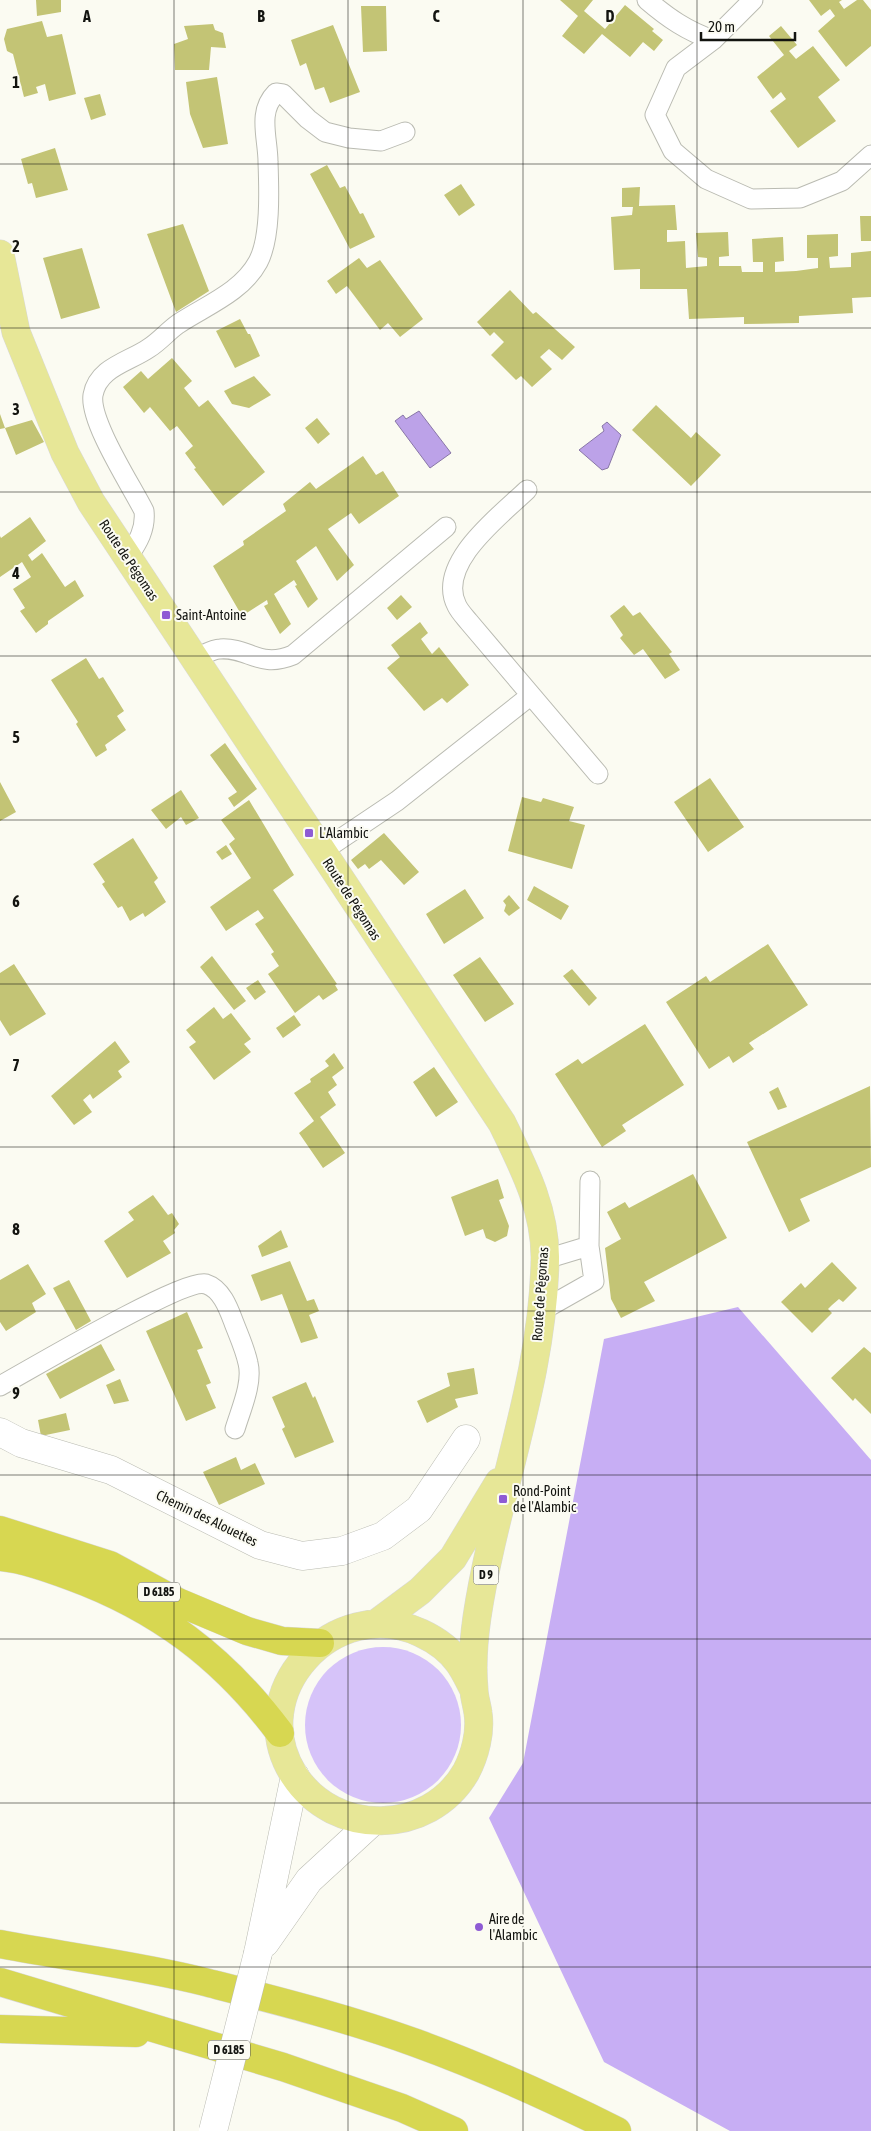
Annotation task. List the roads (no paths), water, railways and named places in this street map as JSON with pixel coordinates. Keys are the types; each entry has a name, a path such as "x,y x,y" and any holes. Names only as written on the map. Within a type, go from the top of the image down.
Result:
{"highway":[{"name":"D 6185","path":"0,1530 110,1565 178,1602 247,1631 282,1640 320,1642"},
{"path":"0,1557 49,1568 88,1583 133,1604 175,1628 220,1665 260,1707 280,1733"},
{"path":"0,1944 203,1982 339,2018 415,2042 474,2065 554,2100 617,2131"},
{"name":"D 6185","path":"0,1982 283,2067 402,2108 454,2131"},
{"name":"D 6185","path":"0,2029 175,2034"}],"main road":[{"name":"Route de Pégomas","path":"0,254 16,332 65,453 91,502 502,1123 531,1183 542,1223 546,1258 535,1365 512,1462"},
{"name":"Chemin des Alouettes","path":"0,1432 21,1443 111,1470 260,1545 302,1556 342,1551 383,1536 420,1509 466,1439"},
{"name":"D 9","path":"377,1623 420,1591 453,1558 512,1462"},
{"name":"D 9","path":"474,1690 477,1618 512,1462"},
{"path":"377,1623 408,1627 436,1640 459,1662 474,1690 479,1717 477,1746 466,1772 449,1794 426,1811 407,1819 372,1822 342,1815 315,1799 294,1776 285,1755 280,1733 281,1707 288,1682 302,1660 320,1642 347,1628 377,1623"},
{"path":"214,2131 258,1953 294,1776"},
{"path":"258,1953 309,1880 372,1822"}],"lane":[{"path":"647,0 668,19 695,34 713,40"},
{"path":"752,0 713,40 676,68 655,115 673,152 706,179 752,199 800,198 842,181 871,155"},
{"path":"128,558 138,542 146,523 144,511 96,420 93,396 98,380 112,368 149,348 178,324 238,285 258,263 265,241 268,160 264,128 269,100 276,94 283,94 308,120 325,132 348,138 381,141 405,132"},
{"path":"528,490 476,539 462,558 454,574 453,592 457,606 530,696 598,774"},
{"path":"194,659 219,648 267,660 280,660 293,655 446,527"},
{"path":"321,852 397,801 530,696"},
{"path":"541,1311 601,1280 590,1246 590,1181"},
{"path":"546,1258 590,1246"},
{"path":"0,1386 122,1318 199,1283 208,1285 228,1305 249,1364 247,1386 235,1429"}],"place":[{"name":"Saint-Antoine","path":"166,615"},
{"name":"L'Alambic","path":"309,833"},
{"name":"Rond-Point de l'Alambic","path":"503,1499"},
{"name":"Aire de l'Alambic","path":"479,1927"}]}
